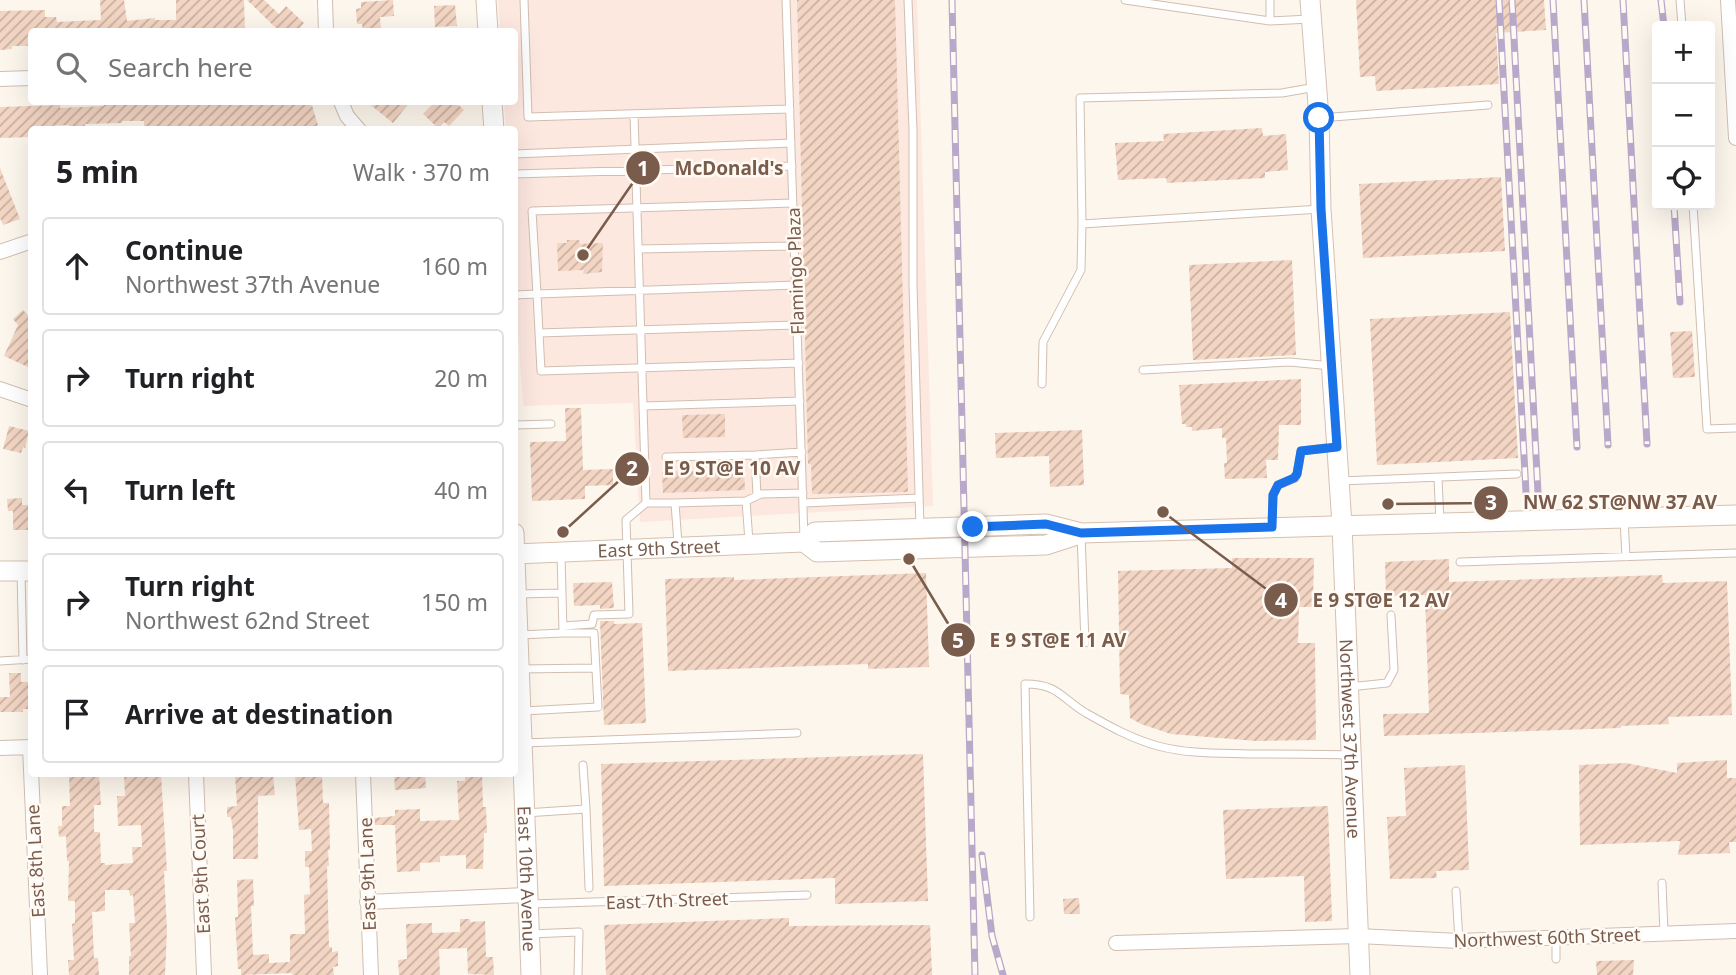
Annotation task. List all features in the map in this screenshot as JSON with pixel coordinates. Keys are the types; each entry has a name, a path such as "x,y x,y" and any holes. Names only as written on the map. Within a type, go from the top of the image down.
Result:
{"street":[{"path":"325,0 326,28"},
{"path":"486,0 488,28"},
{"path":"1728,0 1736,138"},
{"name":"Northwest 37th Avenue","path":"1310,9 1340,481 1360,975"},
{"path":"0,79 28,78"},
{"path":"342,105 356,126"},
{"path":"492,105 494,126"},
{"path":"0,252 28,242"},
{"path":"0,389 28,399"},
{"path":"973,536 1046,545 1081,533 1736,515"},
{"name":"East 9th Street","path":"518,554 804,542 816,532 919,528 973,536"},
{"name":"East 9th Street","path":"804,542 817,552 973,536"},
{"path":"0,571 26,571"},
{"name":"East 10th Avenue","path":"518,635 531,975"},
{"path":"0,748 28,747"},
{"name":"East 8th Lane","path":"32,777 40,975"},
{"name":"East 9th Court","path":"195,777 204,975"},
{"name":"East 9th Lane","path":"363,777 371,975"},
{"name":"East 7th Street","path":"368,902 528,900"},
{"name":"Northwest 60th Street","path":"1116,943 1358,936 1459,941 1736,931"}],"lane":[{"path":"524,0 528,117 790,109"},
{"name":"Flamingo Plaza","path":"786,0 804,542"},
{"path":"908,0 913,130 913,285 919,528"},
{"path":"1125,0 1270,21 1310,9"},
{"path":"1270,0 1270,21"},
{"path":"1680,0 1682,21"},
{"path":"1042,384 1043,342 1081,270 1080,98 1282,93 1316,87"},
{"path":"1319,118 1488,106"},
{"path":"634,114 646,503"},
{"path":"518,154 791,143"},
{"path":"518,174 792,166"},
{"path":"793,203 532,211 541,371 799,363"},
{"path":"1082,224 1321,209"},
{"path":"1693,210 1707,429 1736,428"},
{"path":"639,249 794,246"},
{"path":"518,295 796,285"},
{"path":"539,333 797,325"},
{"path":"1143,370 1290,362 1332,366"},
{"path":"643,406 800,401"},
{"path":"518,425 551,424"},
{"path":"1272,527 1273,495 1278,485 1297,474 1301,451 1337,447"},
{"path":"666,457 802,452"},
{"path":"755,455 757,496"},
{"path":"1340,481 1517,474"},
{"path":"1438,478 1440,523"},
{"path":"518,635 592,624 594,615 629,614 626,520 646,503 746,501 757,496 803,493"},
{"path":"804,503 919,498"},
{"path":"746,501 749,546"},
{"path":"675,503 678,548"},
{"path":"1624,518 1626,557"},
{"path":"1081,533 1085,643"},
{"path":"561,552 563,629"},
{"path":"1460,562 1736,553"},
{"path":"0,660 27,659 26,571"},
{"path":"518,594 562,593"},
{"path":"1348,687 1387,683 1394,670 1391,615"},
{"path":"521,711 598,707 594,633 563,629"},
{"path":"520,669 596,668"},
{"path":"1030,917 1025,684 1042,684 1054,688 1082,710 1114,729 1172,750 1351,755"},
{"path":"522,743 797,733"},
{"path":"583,765 589,888"},
{"path":"524,813 586,809"},
{"path":"1662,883 1664,933"},
{"path":"1457,891 1459,941"},
{"name":"East 7th Street","path":"528,900 807,895"},
{"path":"529,934 579,932 578,975"},
{"path":"1556,937 1556,959"}],"shaded area":[{"path":"498,0 917,0 933,506 640,522 633,403 523,406 518,333 518,126 506,126 504,105 518,105 518,28 500,28"}],"building":[{"path":"100,0 124,0 127,21 155,18 176,20 176,0 244,0 245,28 28,28 28,46 12,46 12,49 0,50 0,11 45,10 45,17 56,17 57,22 101,20"},
{"path":"247,0 264,0 279,14 286,6 304,23 300,28 276,28"},
{"path":"393,0 394,16 380,17 381,28 363,28 362,24 357,24 356,9 361,8 361,2"},
{"path":"797,0 895,0 908,492 812,494 811,464 808,464"},
{"path":"1356,0 1544,0 1546,30 1496,33 1499,84 1376,91 1375,76 1360,77"},
{"path":"455,5 457,26 435,27 434,6"},
{"path":"312,105 318,125 144,126 144,121 122,121 85,126 28,126 28,137 0,138 0,107"},
{"path":"371,105 408,105 393,123"},
{"path":"432,105 458,105 464,110 449,126 444,122 436,126 423,114"},
{"path":"1262,128 1263,136 1286,134 1288,170 1265,172 1265,178 1167,183 1166,178 1118,180 1115,143 1164,141 1163,134"},
{"path":"0,168 20,219 3,225 0,218"},
{"path":"1501,177 1505,251 1363,258 1359,184"},
{"path":"567,240 579,240 580,244 603,243 602,272 583,274 584,270 558,271 557,243 567,243"},
{"path":"1292,260 1296,355 1193,360 1189,265"},
{"path":"23,310 28,315 28,367 4,356 18,325 13,319"},
{"path":"1510,312 1518,458 1377,465 1370,319"},
{"path":"1692,331 1695,377 1673,378 1670,332"},
{"path":"1301,379 1301,425 1279,425 1278,460 1266,460 1267,478 1225,479 1226,438 1222,438 1222,428 1192,431 1192,427 1182,424 1179,385"},
{"path":"565,408 581,408 583,470 613,469 613,485 585,486 585,499 532,501 530,442 566,441"},
{"path":"725,414 725,437 683,438 682,415"},
{"path":"9,426 28,431 25,448 23,447 21,453 3,449"},
{"path":"1082,430 1084,485 1050,487 1049,456 996,458 995,433"},
{"path":"744,469 745,490 663,493 662,472"},
{"path":"22,498 22,505 28,505 28,530 13,530 13,511 8,511 7,499"},
{"path":"1232,558 1314,558 1313,607 1299,607 1298,643 1315,643 1316,740 1256,741 1171,734 1130,718 1129,695 1120,694 1118,571 1232,568"},
{"path":"1449,559 1449,582 1662,575 1663,583 1727,581 1732,715 1668,717 1669,724 1621,728 1384,736 1383,714 1429,713 1425,595 1386,596 1385,562"},
{"path":"926,573 929,667 868,669 868,664 668,671 665,579 734,577 734,580"},
{"path":"612,582 614,608 600,609 600,605 574,606 573,583"},
{"path":"600,621 614,621 614,624 642,623 646,723 604,725"},
{"path":"9,673 21,673 21,682 28,682 28,709 23,709 23,712 0,712 0,697 10,697"},
{"path":"923,754 928,901 835,904 835,878 604,886 601,764"},
{"path":"1727,760 1727,778 1736,778 1736,842 1729,842 1730,853 1678,855 1680,841 1580,845 1579,765 1626,763 1677,773 1677,763"},
{"path":"1465,765 1469,870 1436,871 1437,878 1390,879 1387,817 1406,816 1404,768"},
{"path":"69,777 99,777 101,805 94,805 94,832 100,832 101,863 133,863 132,847 142,847 141,825 118,826 117,796 125,796 124,777 161,777 167,871 164,871 167,930 165,975 129,975 129,923 135,923 133,895 130,896 129,890 105,890 105,911 92,912 94,958 98,958 99,975 69,975 68,960 74,960 72,924 75,923 75,901 68,901 69,861 66,836 59,837 58,826 62,826 62,806 70,806"},
{"path":"235,777 273,777 275,795 258,796 258,859 233,859 233,831 231,817 227,817 227,807 237,806"},
{"path":"295,777 322,777 323,803 329,803 329,947 332,947 332,952 338,951 338,966 333,967 334,975 241,975 241,969 238,969 235,917 238,917 237,880 253,879 253,955 269,954 269,963 290,962 290,934 305,934 304,895 310,894 309,867 305,867 305,851 312,851 311,829 299,830"},
{"path":"394,777 425,777 426,788 395,790"},
{"path":"465,777 482,777 487,833 484,833 483,869 466,869 466,855 440,856 440,862 420,863 420,871 397,872 395,825 375,825 374,818 395,816 395,810 420,809 420,821 459,820 457,781 465,781"},
{"path":"1328,806 1332,921 1305,922 1304,876 1226,879 1223,810"},
{"path":"1079,898 1080,914 1064,914 1063,899"},
{"path":"789,918 789,926 930,925 932,975 606,975 604,925"},
{"path":"460,919 470,919 470,922 485,921 486,957 493,957 494,975 468,974 467,948 439,949 440,975 399,975 398,960 407,959 406,924 432,923 432,933 460,932"},
{"path":"1634,960 1633,975 1597,975 1596,961"}],"railway":[{"path":"952,0 975,975"},
{"path":"1499,0 1526,492"},
{"path":"1512,0 1538,493"},
{"path":"1553,0 1577,447"},
{"path":"1584,0 1608,445"},
{"path":"1623,0 1647,444"},
{"path":"1661,0 1663,21"},
{"path":"1674,210 1680,302"},
{"path":"982,855 992,936 1003,975"}],"place":[{"name":"McDonald's","path":"583,255"},
{"name":"NW 62 ST@NW 37 AV","path":"1388,504"},
{"name":"E 9 ST@E 12 AV","path":"1163,512"},
{"name":"E 9 ST@E 10 AV","path":"563,532"},
{"name":"E 9 ST@E 11 AV","path":"909,559"}],"route":[{"path":"973,527 1046,524 1081,533 1272,527 1275,489 1297,474 1298,455 1301,451 1337,447 1321,209 1319,118"}]}
